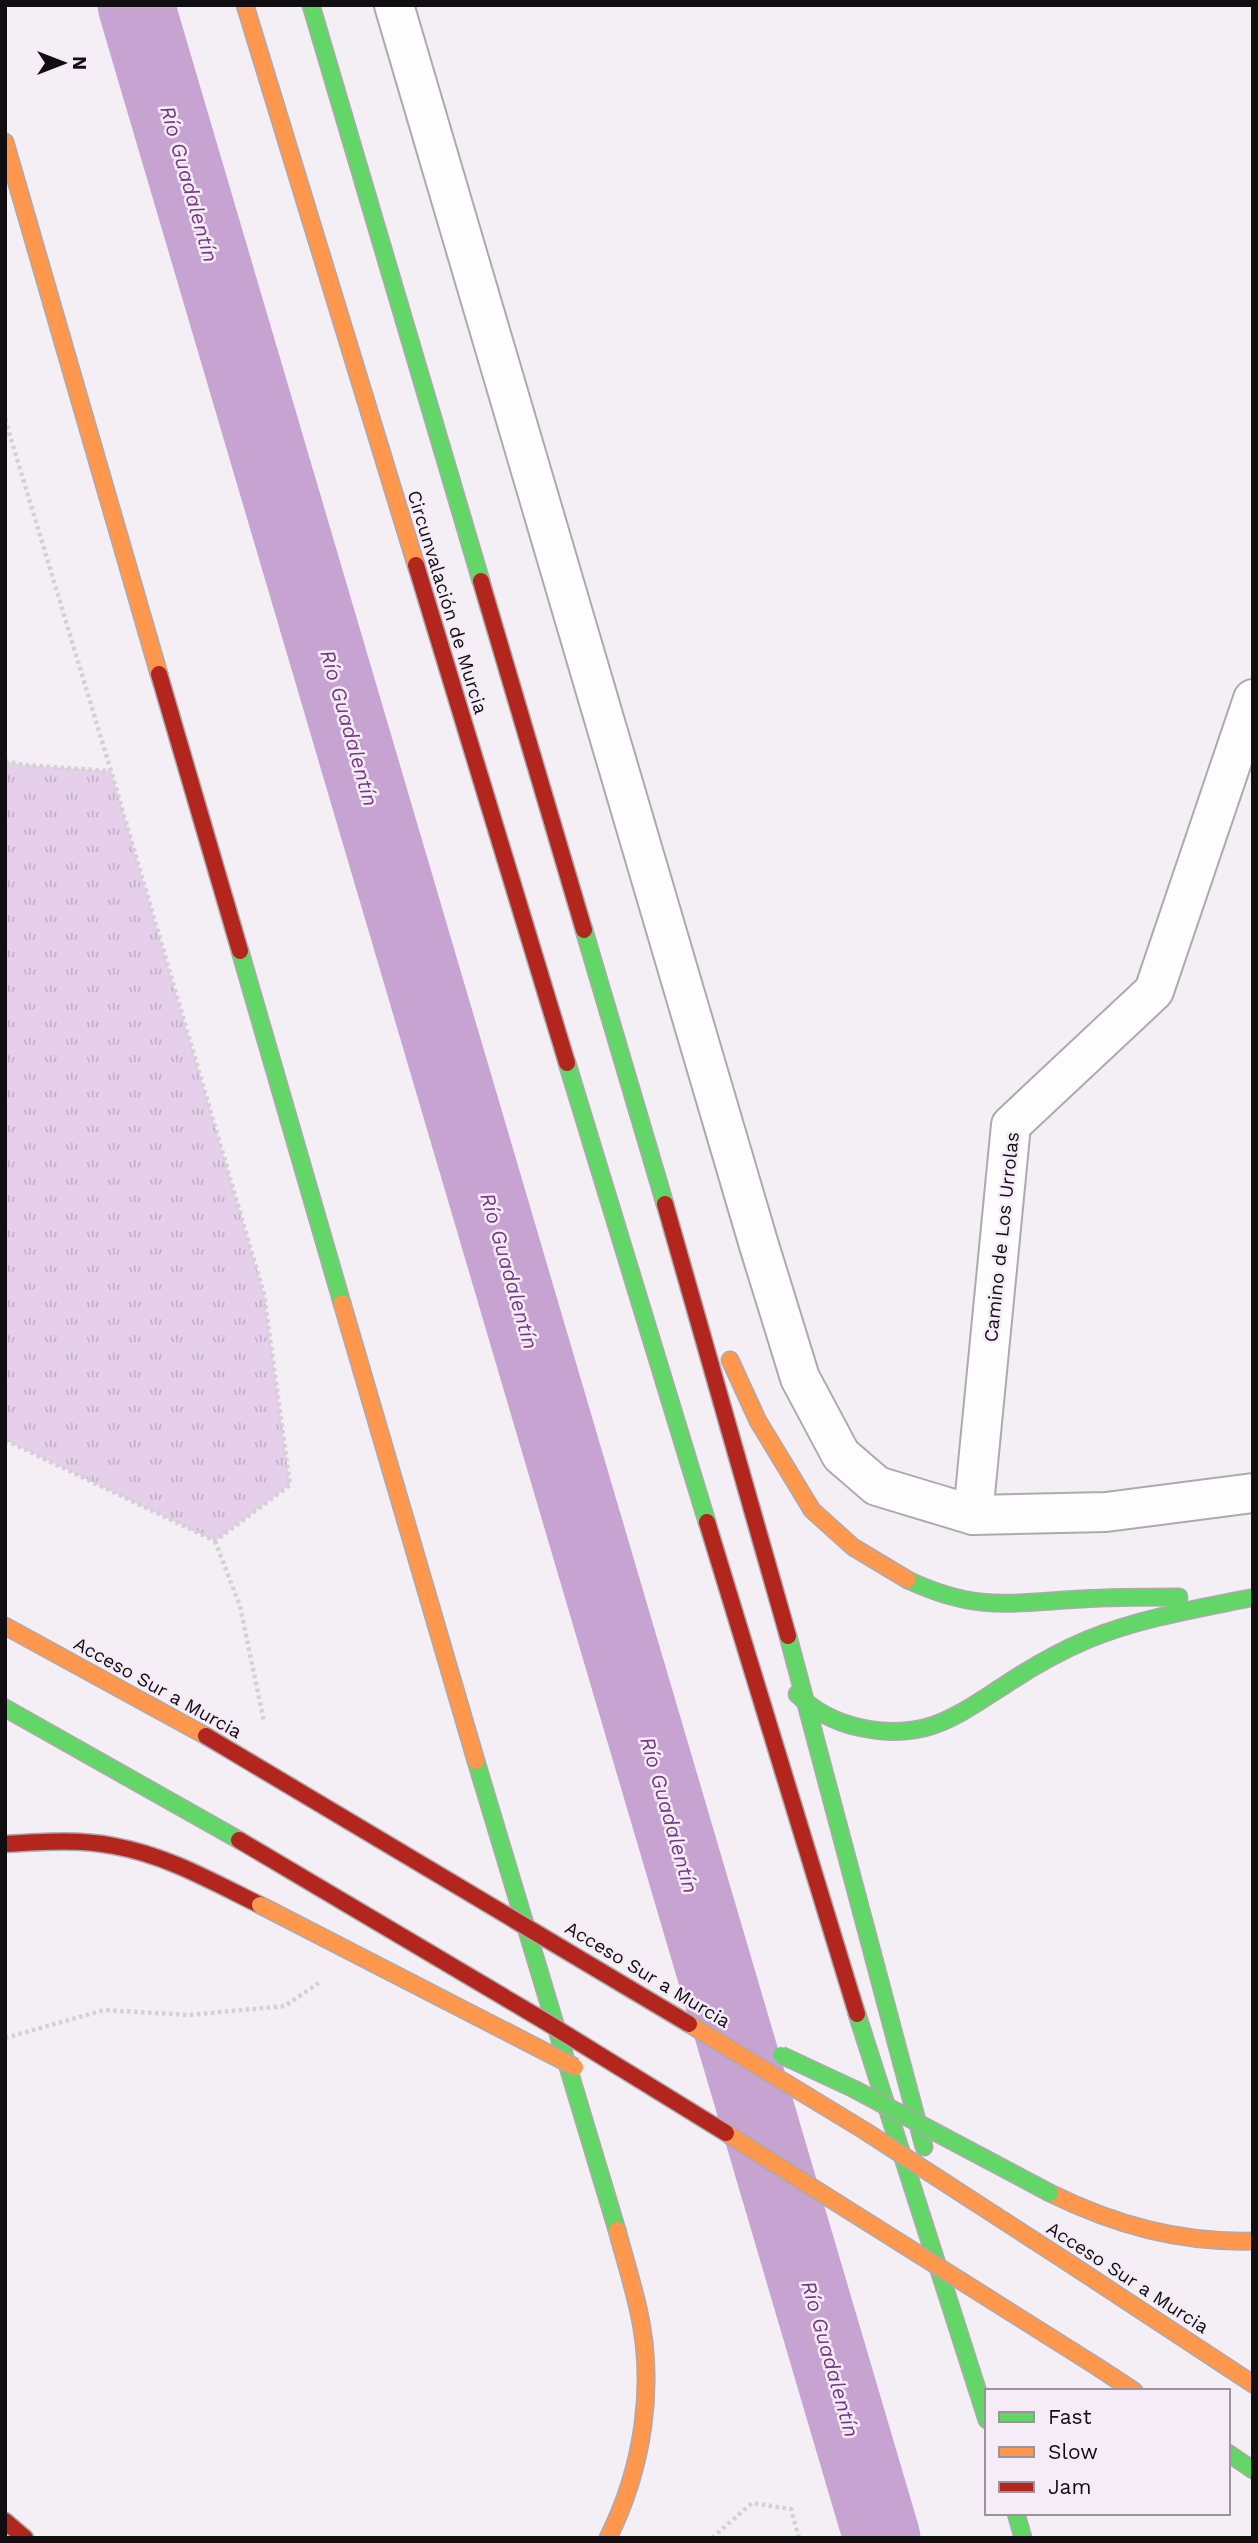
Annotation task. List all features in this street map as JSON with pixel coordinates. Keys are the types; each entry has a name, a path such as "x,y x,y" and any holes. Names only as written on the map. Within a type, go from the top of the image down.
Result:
{"highway":[{"name":"Circunvalación de Murcia","path":"245,5 611,1211"},
{"name":"Circunvalación de Murcia","path":"312,5 662,1193"},
{"path":"5,142 443,1651 594,2150 639,2310 646,2367 645,2420 623,2508 608,2538"},
{"path":"662,1193 740,1385 775,1451 814,1513 878,1563 919,1586 958,1598 996,1605 1094,1598 1251,1598"},
{"path":"662,1193 808,1705 936,2196"},
{"path":"611,1211 748,1601"},
{"path":"611,1211 870,2056 985,2414"},
{"path":"781,1674 808,1705 841,1723 876,1731 901,1733 928,1729 952,1719 1062,1650 1104,1632 1251,1598"},
{"name":"Acceso Sur a Murcia","path":"5,1626 206,1736 593,1965 865,2131 1253,2384"},
{"path":"5,1708 239,1840 558,2029 836,2200 1131,2389"},
{"path":"5,1844 50,1841 94,1843 138,1851 188,1869 591,2075"},
{"path":"593,1965 729,2030"},
{"path":"767,2048 854,2089 1086,2212 1144,2230 1195,2239 1253,2241"},
{"path":"652,2106 836,2200"},
{"path":"950,2249 985,2389"},
{"path":"1230,2455 1253,2470"},
{"path":"1017,2515 1023,2538"},
{"path":"5,2521 25,2538"}],"street":[{"path":"394,5 800,1378 841,1455 877,1486 973,1515 1106,1512 1253,1493"},
{"name":"Camino de Los Urrolas","path":"973,1515 1011,1125 1154,991 1253,699"}],"path":[{"path":"5,419 264,1294 290,1485 215,1541 5,1440"},
{"path":"5,761 24,765 111,771"},
{"path":"712,2538 752,2503 791,2509 799,2538"}],"green space":[{"path":"5,761 24,765 111,771 264,1294 290,1485 215,1541 5,1440"}],"waterway":[{"name":"Río Guadalentín","path":"136,5 882,2538"}],"traffic: fast":[{"path":"311,5 481,581"},
{"path":"584,930 665,1204"},
{"path":"240,951 342,1303"},
{"path":"567,1063 707,1522"},
{"path":"908,1580 954,1597 994,1603 1179,1597"},
{"path":"797,1694 819,1711 853,1726 884,1731 922,1729 954,1716 1036,1666 1089,1639 1149,1620 1250,1598"},
{"path":"788,1636 924,2147"},
{"path":"5,1708 239,1840"},
{"path":"476,1761 617,2230"},
{"path":"857,2014 985,2414"},
{"path":"781,2055 854,2089 1050,2193"},
{"path":"1230,2454 1253,2470"},
{"path":"1017,2515 1023,2538"}],"traffic: slow":[{"path":"245,5 416,565"},
{"path":"5,142 159,674"},
{"path":"342,1303 476,1761"},
{"path":"730,1360 758,1421 812,1510 853,1547 908,1580"},
{"path":"5,1626 206,1736"},
{"path":"260,1905 575,2067"},
{"path":"689,2024 865,2131 1069,2263"},
{"path":"726,2133 1096,2366"},
{"path":"1050,2193 1099,2214 1148,2230 1200,2239 1253,2241"},
{"path":"608,2538 620,2511 638,2455 646,2396 643,2337 636,2298 617,2230"},
{"path":"1069,2263 1253,2384"},
{"path":"1096,2366 1131,2389"}],"traffic: jam":[{"path":"416,565 567,1063"},
{"path":"481,581 584,930"},
{"path":"159,674 240,951"},
{"path":"665,1204 788,1636"},
{"path":"707,1522 857,2014"},
{"path":"206,1736 689,2024"},
{"path":"239,1840 546,2022 726,2133"},
{"path":"5,1844 73,1842 133,1850 189,1870 260,1905"},
{"path":"5,2521 25,2538"}]}
